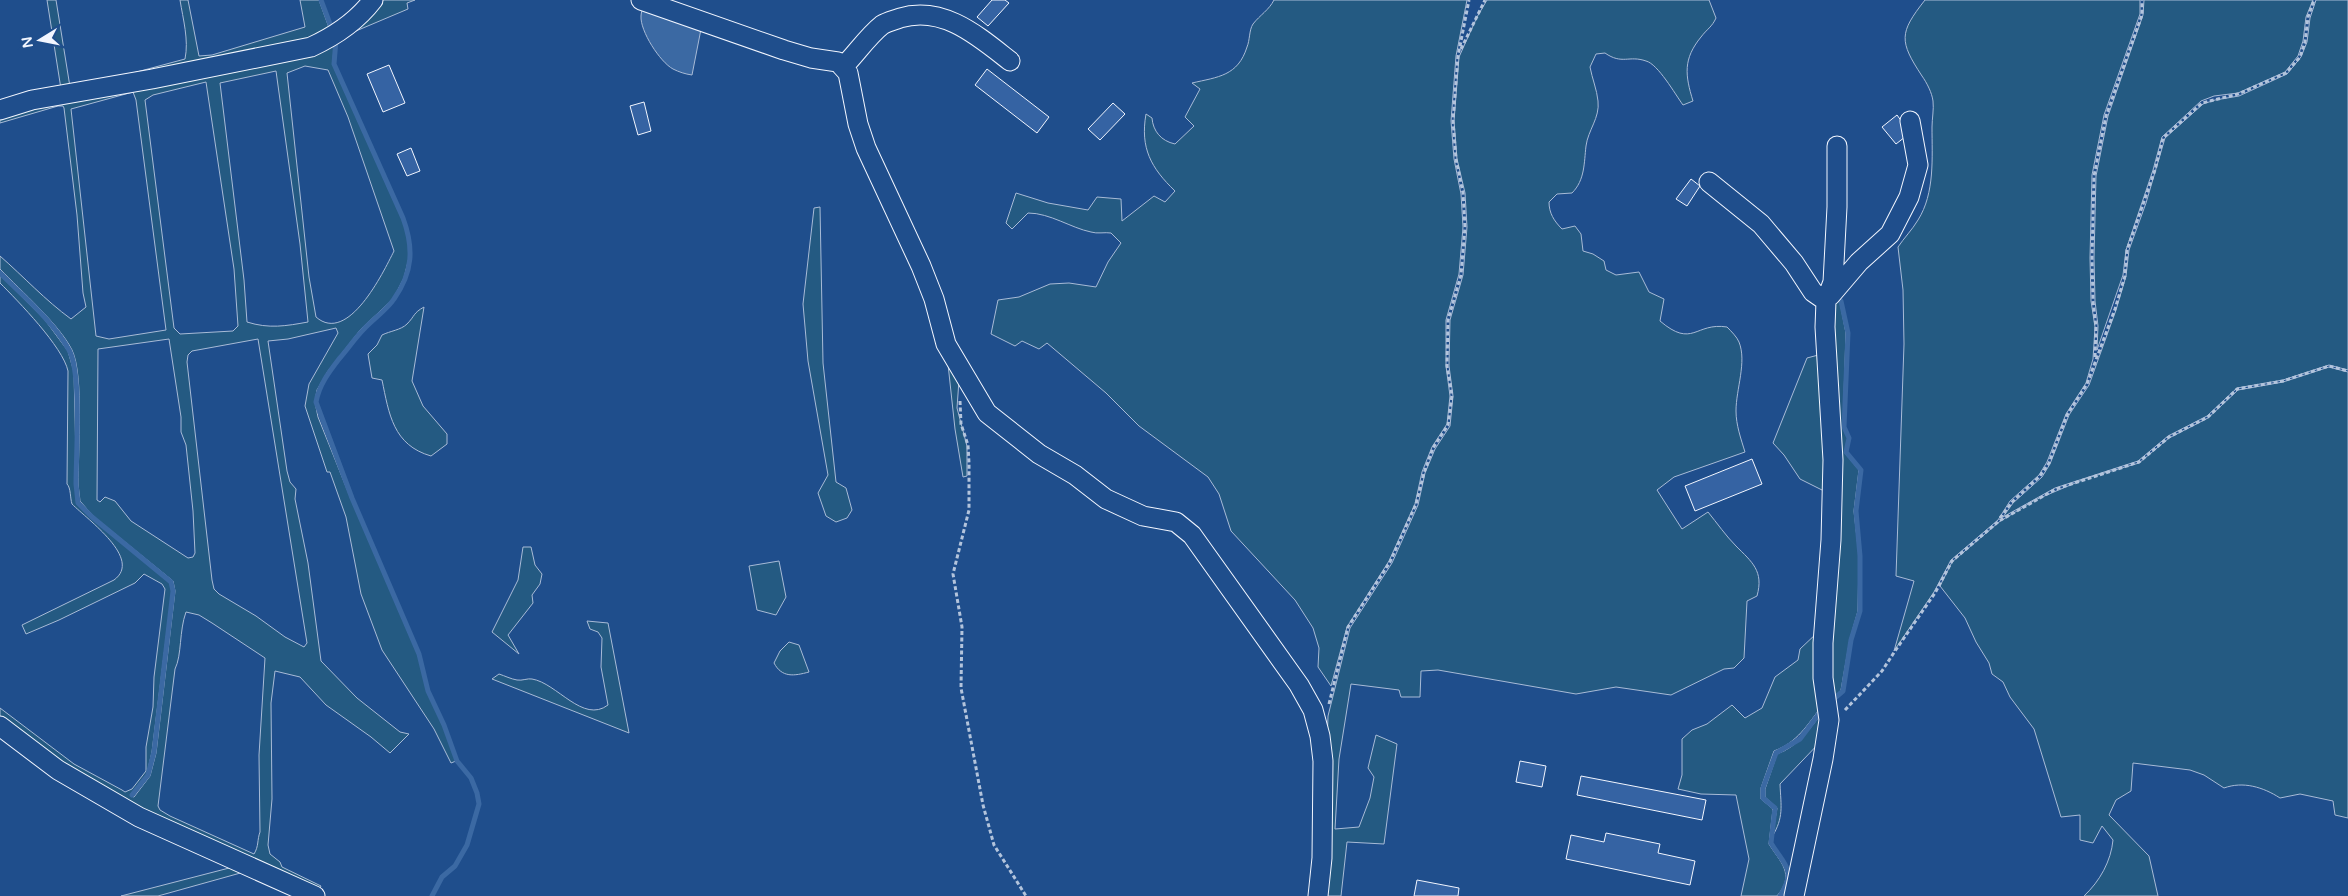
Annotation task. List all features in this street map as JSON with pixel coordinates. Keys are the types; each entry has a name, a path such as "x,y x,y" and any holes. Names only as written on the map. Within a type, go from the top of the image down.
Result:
{"street":[{"path":"0,110 32,100 162,77 311,47 334,36 364,12 373,0"},
{"path":"641,0 784,50 811,58 838,62 848,73 858,124 866,148 921,266 934,299 946,344 988,413 1039,454 1090,485 1106,499 1143,516 1176,522 1192,535 1299,685 1312,710 1320,736 1324,761 1322,858 1318,896"},
{"path":"843,67 883,24 911,15 953,21 971,31 1010,61"},
{"path":"1826,301 1859,262 1890,234 1909,197 1918,165 1910,121"},
{"path":"1794,896 1823,759 1829,720 1823,678 1823,643 1831,540 1833,460 1825,327 1826,301 1832,282 1837,207 1836,146"},
{"path":"1709,182 1761,224 1794,263 1813,292 1826,301"},
{"path":"0,726 58,770 139,818 315,896"}],"path":[{"path":"1320,736 1348,628 1390,562 1416,504 1433,448 1448,425 1452,396 1447,366 1448,320 1461,274 1465,228 1463,193 1456,159 1453,121 1458,56 1469,0"},
{"path":"1458,56 1485,0"},
{"path":"2095,359 2096,326 2093,301 2092,258 2094,176 2106,116 2142,15 2142,0"},
{"path":"1999,521 2012,502 2040,476 2049,463 2067,415 2087,384 2120,293 2125,276 2128,250 2163,138 2202,102 2238,94 2286,73 2300,57 2305,42 2308,17 2314,0"},
{"path":"1829,720 1836,719 1849,707 1882,670 1935,593 1952,561 1999,521 2056,489 2139,462 2169,437 2208,417 2237,389 2283,381 2329,366 2348,371"},
{"path":"960,399 961,424 968,445 969,463 969,510 953,574 962,627 961,688 983,805 994,845 1026,896"}],"shaded area":[{"path":"47,0 56,0 70,87 61,89"},
{"path":"180,0 188,0 199,56 212,55 305,27 300,0 319,0 331,33 315,40 107,80 185,59 186,37"},
{"path":"382,0 415,0 407,3 408,9 337,39 374,11"},
{"path":"1274,0 1467,0 1456,56 1451,121 1454,159 1461,194 1463,227 1459,274 1446,320 1446,366 1450,396 1447,424 1432,447 1422,472 1415,504 1389,561 1347,627 1331,686 1318,667 1319,648 1313,628 1295,600 1231,531 1219,494 1208,477 1139,426 1106,393 1047,343 1039,349 1022,341 1015,346 991,334 998,300 1019,297 1050,284 1069,283 1096,287 1108,262 1121,243 1111,233 1091,232 1044,215 1028,213 1012,229 1006,223 1016,193 1048,203 1088,210 1097,197 1121,199 1122,221 1154,196 1165,202 1175,191 1160,174 1149,157 1145,137 1146,114 1152,118 1154,127 1159,135 1170,143 1175,144 1194,126 1185,117 1200,89 1192,83 1226,74 1238,64 1247,47 1253,24 1270,7"},
{"path":"1487,0 1709,0 1716,18 1695,45 1688,60 1687,75 1693,101 1683,105 1661,73 1651,63 1640,59 1611,57 1605,53 1596,54 1590,67 1597,93 1598,107 1596,118 1587,140 1582,177 1572,193 1557,194 1549,202 1549,206 1553,217 1562,229 1575,226 1581,234 1583,251 1593,254 1604,261 1606,270 1616,275 1639,272 1649,292 1664,299 1660,321 1671,329 1687,334 1716,326 1727,327 1738,340 1742,358 1736,416 1745,452 1674,477 1657,490 1682,529 1708,512 1752,562 1758,573 1759,587 1757,596 1747,601 1744,658 1734,668 1724,669 1671,695 1616,687 1576,694 1438,670 1421,671 1420,697 1401,697 1399,690 1351,684 1339,759 1335,829 1359,827 1370,798 1374,777 1368,768 1376,735 1397,744 1384,844 1347,842 1341,896 1322,896 1328,716 1350,628 1392,563 1418,505 1425,473 1435,449 1450,426 1453,396 1449,366 1450,320 1463,275 1467,227 1465,193 1457,159 1454,121 1459,57"},
{"path":"1925,0 2140,0 2140,14 2104,115 2092,175 2090,258 2091,301 2095,327 2093,359 2086,383 2066,414 2047,462 2039,475 2010,501 1998,520 1951,560 1934,592 1894,651 1914,581 1896,576 1904,344 1903,290 1898,247 1923,210 1930,187 1932,163 1932,98 1926,82 1909,54 1905,37 1910,21"},
{"path":"2144,0 2313,0 2306,17 2303,41 2298,56 2285,72 2238,93 2214,96 2201,101 2162,137 2126,250 2123,275 2097,350 2098,326 2095,301 2094,258 2096,176 2108,116 2143,15"},
{"path":"2316,0 2348,0 2348,370 2329,365 2283,380 2237,388 2207,416 2168,436 2138,461 2055,488 2003,517 2013,503 2042,477 2050,464 2069,415 2089,385 2116,310 2126,276 2129,250 2146,203 2165,138 2203,104 2239,96 2287,74 2301,57 2307,42 2310,18"},
{"path":"644,5 702,24 692,75 673,69 662,60 652,46 647,38 642,22 641,15"},
{"path":"334,42 333,65 402,219 409,238 409,258 404,278 393,299 361,329 328,371 317,390 315,402 318,417 351,499 418,655 427,691 456,761 451,763 434,729 382,650 361,594 346,517 330,472 327,472 305,406 309,384 338,333 336,328 288,339 268,341 287,471 290,482 296,489 295,499 308,563 321,661 357,698 400,732 409,734 390,753 326,705 300,677 275,671 271,703 272,799 268,845 270,854 280,862 282,867 321,886 319,890 155,815 56,762 0,719 0,708 74,764 125,792 132,789 146,771 146,747 153,707 154,677 165,589 162,584 144,574 135,583 26,634 22,625 114,580 121,571 122,562 118,551 110,540 72,504 67,484 68,371 64,361 49,337 0,283 0,275 45,320 68,351 74,372 77,503 91,518 170,583 172,591 152,752 147,774 131,794 134,797 150,776 156,753 175,591 173,581 93,516 80,501 78,484 79,395 76,362 72,350 58,329 0,269 0,256 71,319 86,307 64,108 63,106 58,106 0,123 0,115","holes":["305,66 328,70 348,117 394,251 382,275 363,303 340,322 328,323 316,317 309,277 287,73","276,71 300,244 308,322 285,326 270,326 247,322 244,280 220,83","206,82 234,269 238,326 233,331 180,334 174,328 145,100 153,95","133,92 136,100 166,330 109,339 96,336 71,109","169,339 181,417 181,432 186,445 193,511 195,553 193,557 188,558 131,521 115,501 105,497 100,502 97,500 98,349","258,339 307,643 304,647 285,637 214,589 187,362 188,355 192,351","186,612 199,615 265,658 259,755 260,832 254,854 170,816 160,810 158,806 182,627"]},
{"path":"820,207 823,363 836,482 846,488 852,510 847,518 836,522 826,516 818,493 828,475 808,361 803,304 814,208"},
{"path":"1843,283 1840,302 1846,333 1843,427 1848,438 1845,453 1859,470 1854,511 1859,556 1858,611 1850,639 1841,690 1832,701 1828,302"},
{"path":"424,307 412,381 423,406 447,434 447,444 431,456 418,451 408,444 395,427 387,405 382,380 372,378 368,354 377,345 382,335 405,326"},
{"path":"1822,354 1827,366 1828,512 1819,652 1822,706 1796,738 1774,751 1761,788 1761,799 1773,809 1769,844 1786,875 1783,888 1777,896 1741,896 1749,859 1736,795 1701,794 1678,789 1682,775 1682,739 1692,730 1707,724 1732,705 1745,718 1762,708 1775,677 1798,660 1800,649 1818,632 1826,492 1800,479 1784,455 1773,443 1807,358"},
{"path":"947,355 959,380 957,408 967,446 967,476 963,477 955,429"},
{"path":"2329,367 2348,372 2348,818 2335,815 2333,801 2300,794 2280,798 2260,788 2246,785 2224,788 2204,775 2190,770 2133,763 2131,791 2116,800 2109,815 2149,856 2158,896 2084,896 2104,870 2110,856 2113,840 2102,826 2093,843 2080,840 2080,815 2061,817 2034,729 2010,697 2003,682 1992,674 1989,663 1976,642 1965,618 1940,586 1952,562 1999,522 2035,500 2087,478 2139,463 2169,438 2208,418 2238,390 2283,382"},
{"path":"523,547 531,547 535,565 542,574 540,584 532,595 533,603 508,635 519,654 492,632 518,580"},
{"path":"779,561 786,597 776,615 757,610 749,566"},
{"path":"587,621 608,623 629,733 492,679 499,674 517,680 532,679 551,687 570,701 589,710 599,710 608,705 601,667 602,638 598,632 590,629"},
{"path":"789,642 799,645 809,672 789,675 777,668 774,663 780,651"},
{"path":"1823,712 1824,738 1780,784 1780,818 1772,837 1777,808 1765,797 1765,789 1777,754 1798,742"},
{"path":"233,867 244,872 158,896 121,896"}],"building":[{"path":"992,0 1005,0 1009,3 988,26 977,17"},
{"path":"389,65 405,103 383,112 367,74"},
{"path":"987,69 1049,117 1037,133 975,85"},
{"path":"644,102 651,131 638,135 630,106"},
{"path":"1113,103 1125,114 1100,140 1088,129"},
{"path":"1897,115 1910,133 1896,144 1882,127"},
{"path":"411,148 420,171 407,176 397,154"},
{"path":"1691,179 1700,186 1687,206 1676,199"},
{"path":"1752,459 1762,484 1695,511 1685,486"},
{"path":"1520,761 1546,766 1542,787 1516,782"},
{"path":"1581,776 1706,800 1702,820 1577,795"},
{"path":"1606,833 1660,844 1658,853 1695,861 1690,885 1566,859 1571,835 1604,842"},
{"path":"1417,880 1459,888 1458,896 1414,896"}],"waterway":[{"path":"321,0 333,32"},
{"path":"336,40 334,64 403,218 409,240 410,260 405,279 394,299 361,332 335,364 322,384 316,402 352,498 419,654 428,691 444,725 457,761 471,778 477,793 479,804 467,845 455,866 442,877 432,896"},
{"path":"0,273 55,329 69,350 73,361 77,395 76,484 78,503 92,517 171,582 173,591 154,752 148,775 132,795"},
{"path":"1836,697 1843,691 1851,640 1860,611 1860,556 1856,511 1861,470 1846,452 1849,438 1844,427 1848,333 1841,301"},
{"path":"1780,896 1788,879 1788,873 1784,862 1771,843 1775,808 1763,798 1763,788 1776,753 1800,739 1821,711"}]}
